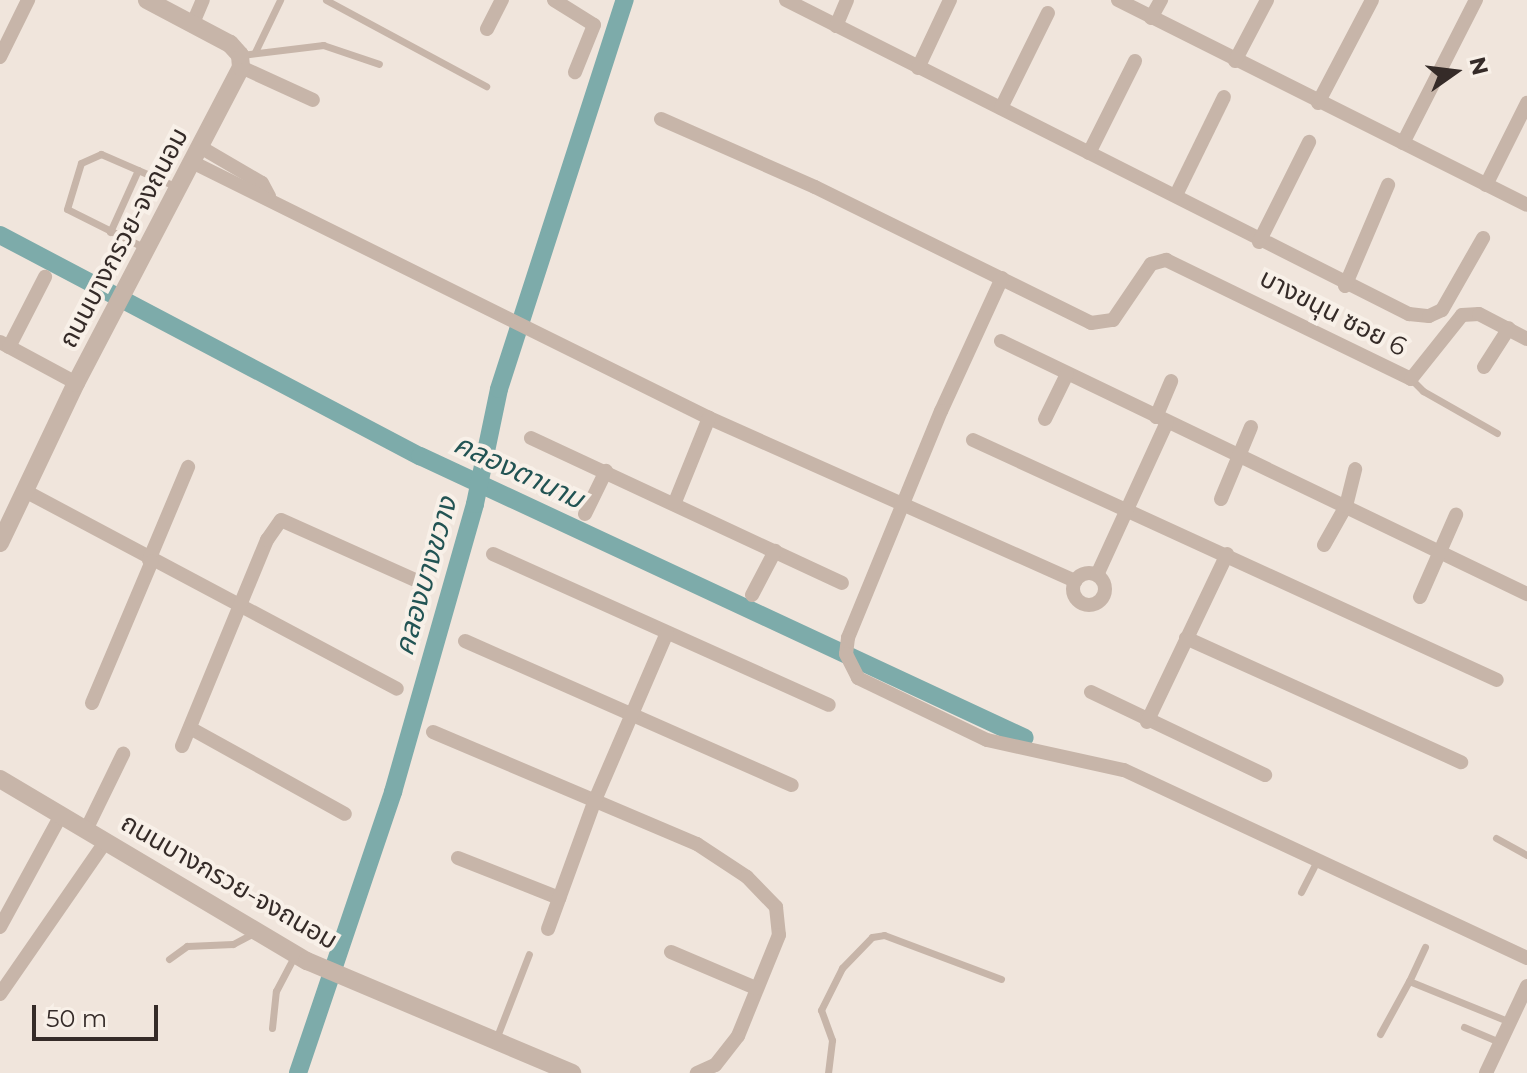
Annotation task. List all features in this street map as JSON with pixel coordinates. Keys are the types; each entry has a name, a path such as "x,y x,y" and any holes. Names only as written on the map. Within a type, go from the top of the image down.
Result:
{"street":[{"path":"0,57 28,0"},
{"path":"147,0 193,23 313,100"},
{"path":"193,23 203,0"},
{"path":"487,29 502,0"},
{"path":"554,0 594,25 594,36 575,72"},
{"path":"786,0 1176,195 1345,286 1409,314 1429,316 1448,302 1483,238"},
{"path":"836,26 847,0"},
{"path":"918,68 950,0"},
{"path":"1118,0 1318,103 1527,205"},
{"path":"1151,18 1161,0"},
{"path":"1235,61 1267,0"},
{"path":"1318,103 1372,0"},
{"path":"1403,143 1476,0"},
{"path":"1001,108 1048,13"},
{"name":"ถนนบางกรวย-จงถนอม","path":"0,543 76,383 150,250 245,58"},
{"path":"1089,153 1135,61"},
{"path":"1176,195 1224,97"},
{"path":"1486,185 1527,103"},
{"path":"661,119 1002,278 941,411 848,638 846,654 858,678 987,740 1124,770 1527,958"},
{"path":"1259,242 1309,142"},
{"path":"198,155 262,183 269,196 709,418 1075,581"},
{"path":"1345,286 1388,185"},
{"name":"บางขนุน ซอย 6","path":"1002,278 1099,323 1113,320 1151,264 1166,260 1182,265 1411,379 1462,315 1479,314 1527,339"},
{"path":"45,277 4,344 76,383"},
{"path":"1484,367 1509,328"},
{"path":"1001,341 1242,454 1527,594"},
{"path":"1045,419 1067,374"},
{"path":"1097,575 1128,512 1162,419 1171,381"},
{"path":"675,502 709,418"},
{"path":"1221,499 1251,427"},
{"path":"531,438 675,502 842,583"},
{"path":"973,440 1497,680"},
{"path":"92,703 188,467"},
{"path":"1324,545 1346,506 1355,469"},
{"path":"585,514 606,471"},
{"path":"25,491 242,610 397,689"},
{"path":"1420,597 1442,553 1456,515"},
{"path":"182,746 242,610 267,540 281,520 422,583"},
{"path":"752,595 775,551"},
{"path":"493,554 829,705"},
{"path":"1147,722 1227,554"},
{"path":"1075,581 1084,573 1097,575"},
{"path":"1075,581 1077,599 1094,604 1105,590 1097,575"},
{"path":"548,929 595,800 667,633"},
{"path":"1186,638 1461,762"},
{"path":"465,641 792,785"},
{"path":"1091,692 1147,722 1265,775"},
{"path":"190,728 345,814"},
{"path":"433,732 697,844 747,877 776,907 779,935 732,1047 715,1069 697,1073"},
{"path":"86,830 123,754"},
{"name":"ถนนบางกรวย-จงถนอม","path":"0,779 301,957 495,1041 534,1066 572,1073"},
{"path":"0,927 60,817"},
{"path":"0,994 106,841"},
{"path":"458,858 559,898"},
{"path":"671,952 756,988"},
{"path":"1486,1073 1510,1022 1522,1008 1527,986"}],"lane":[{"path":"245,58 280,0"},
{"path":"326,0 486,86"},
{"path":"245,58 323,45 379,64"},
{"path":"150,250 67,209 81,163 101,154 181,189"},
{"path":"110,232 138,170"},
{"path":"1411,379 1423,391 1497,433"},
{"path":"1496,838 1527,855"},
{"path":"1301,892 1317,861"},
{"path":"169,959 187,946 233,944 256,932"},
{"path":"828,1073 832,1040 821,1010 842,968 872,937 884,935 1001,979"},
{"path":"1380,1034 1425,947"},
{"path":"495,1041 529,954"},
{"path":"272,1028 276,991 301,957"},
{"path":"1409,981 1510,1022"},
{"path":"1464,1027 1500,1042"}],"waterway":[{"name":"คลองบางขวาง","path":"298,1073 393,792 475,504 499,389 625,0"},
{"name":"คลองตานาม","path":"0,235 420,456 1025,738"}]}
